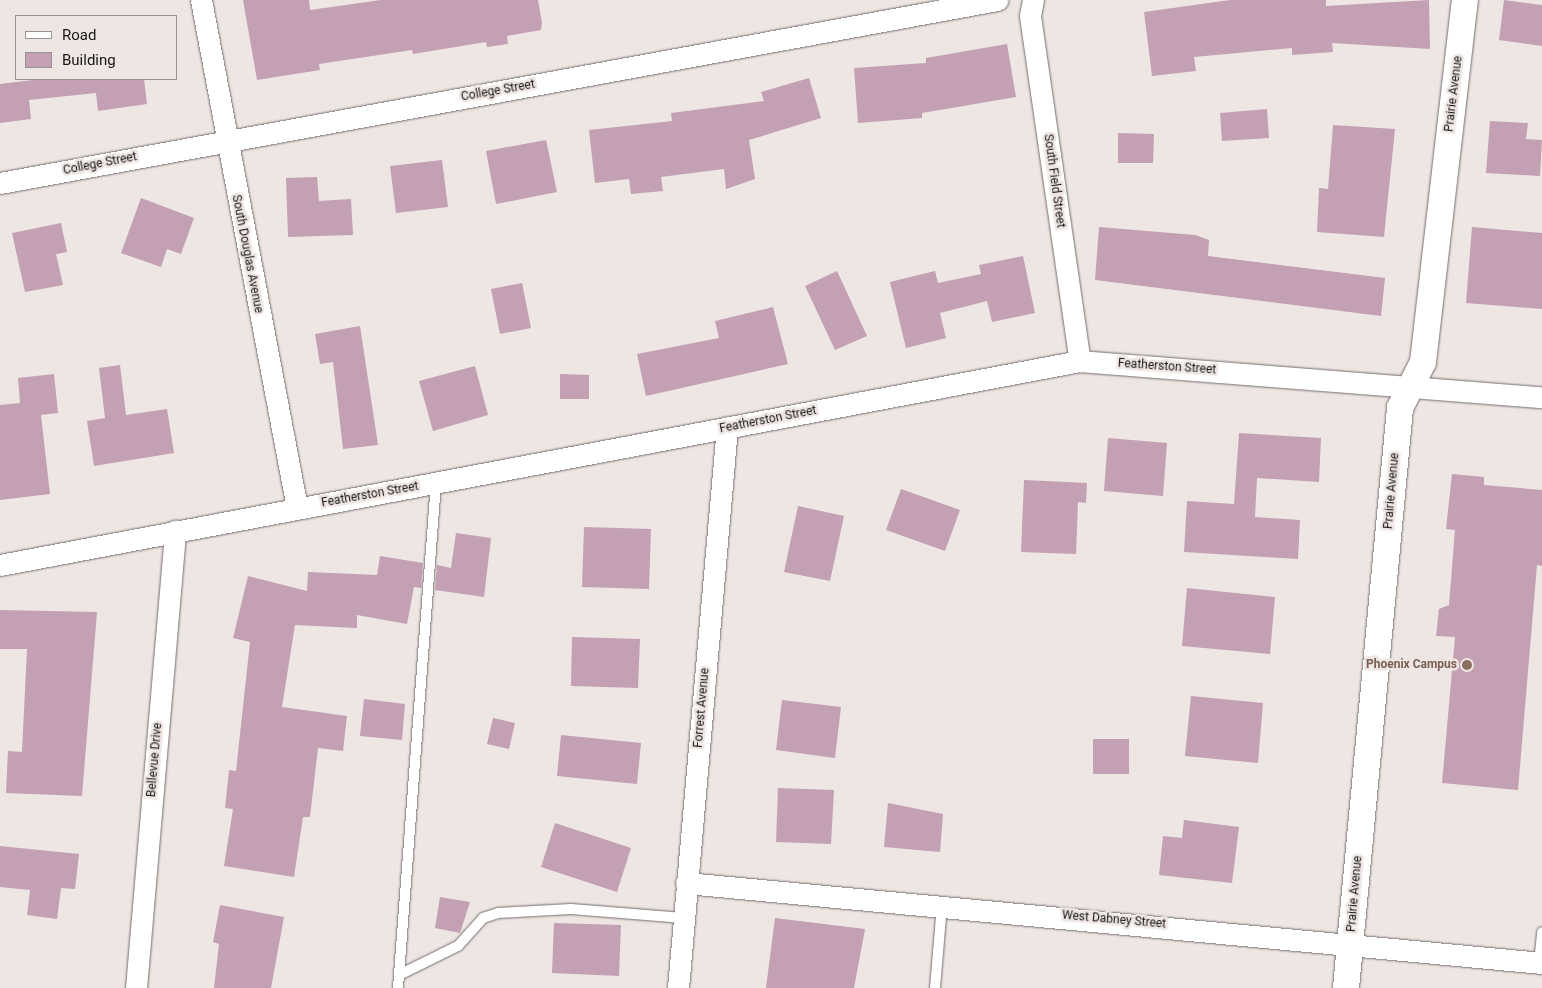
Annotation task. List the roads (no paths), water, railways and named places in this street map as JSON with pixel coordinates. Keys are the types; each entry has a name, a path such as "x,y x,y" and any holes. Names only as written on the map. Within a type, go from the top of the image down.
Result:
{"street":[{"name":"South Douglas Avenue","path":"201,0 226,141 297,508"},
{"name":"College Street","path":"0,183 997,0"},
{"name":"South Field Street","path":"1034,0 1030,18 1080,361"},
{"name":"Prairie Avenue","path":"1346,988 1400,408 1423,362 1465,0"},
{"name":"Featherston Street","path":"0,565 1080,361 1542,397"},
{"name":"Forrest Avenue","path":"678,988 727,427"},
{"name":"Bellevue Drive","path":"136,988 175,531"},
{"name":"West Dabney Street","path":"686,883 942,903 1350,942 1540,963"}],"lane":[{"path":"398,988 436,483"},
{"path":"935,988 942,903"},
{"path":"399,975 458,946 483,918 498,912 571,909 684,918"},
{"path":"1540,963 1542,932"}],"place":[{"name":"Phoenix Campus","path":"1467,665"}]}
